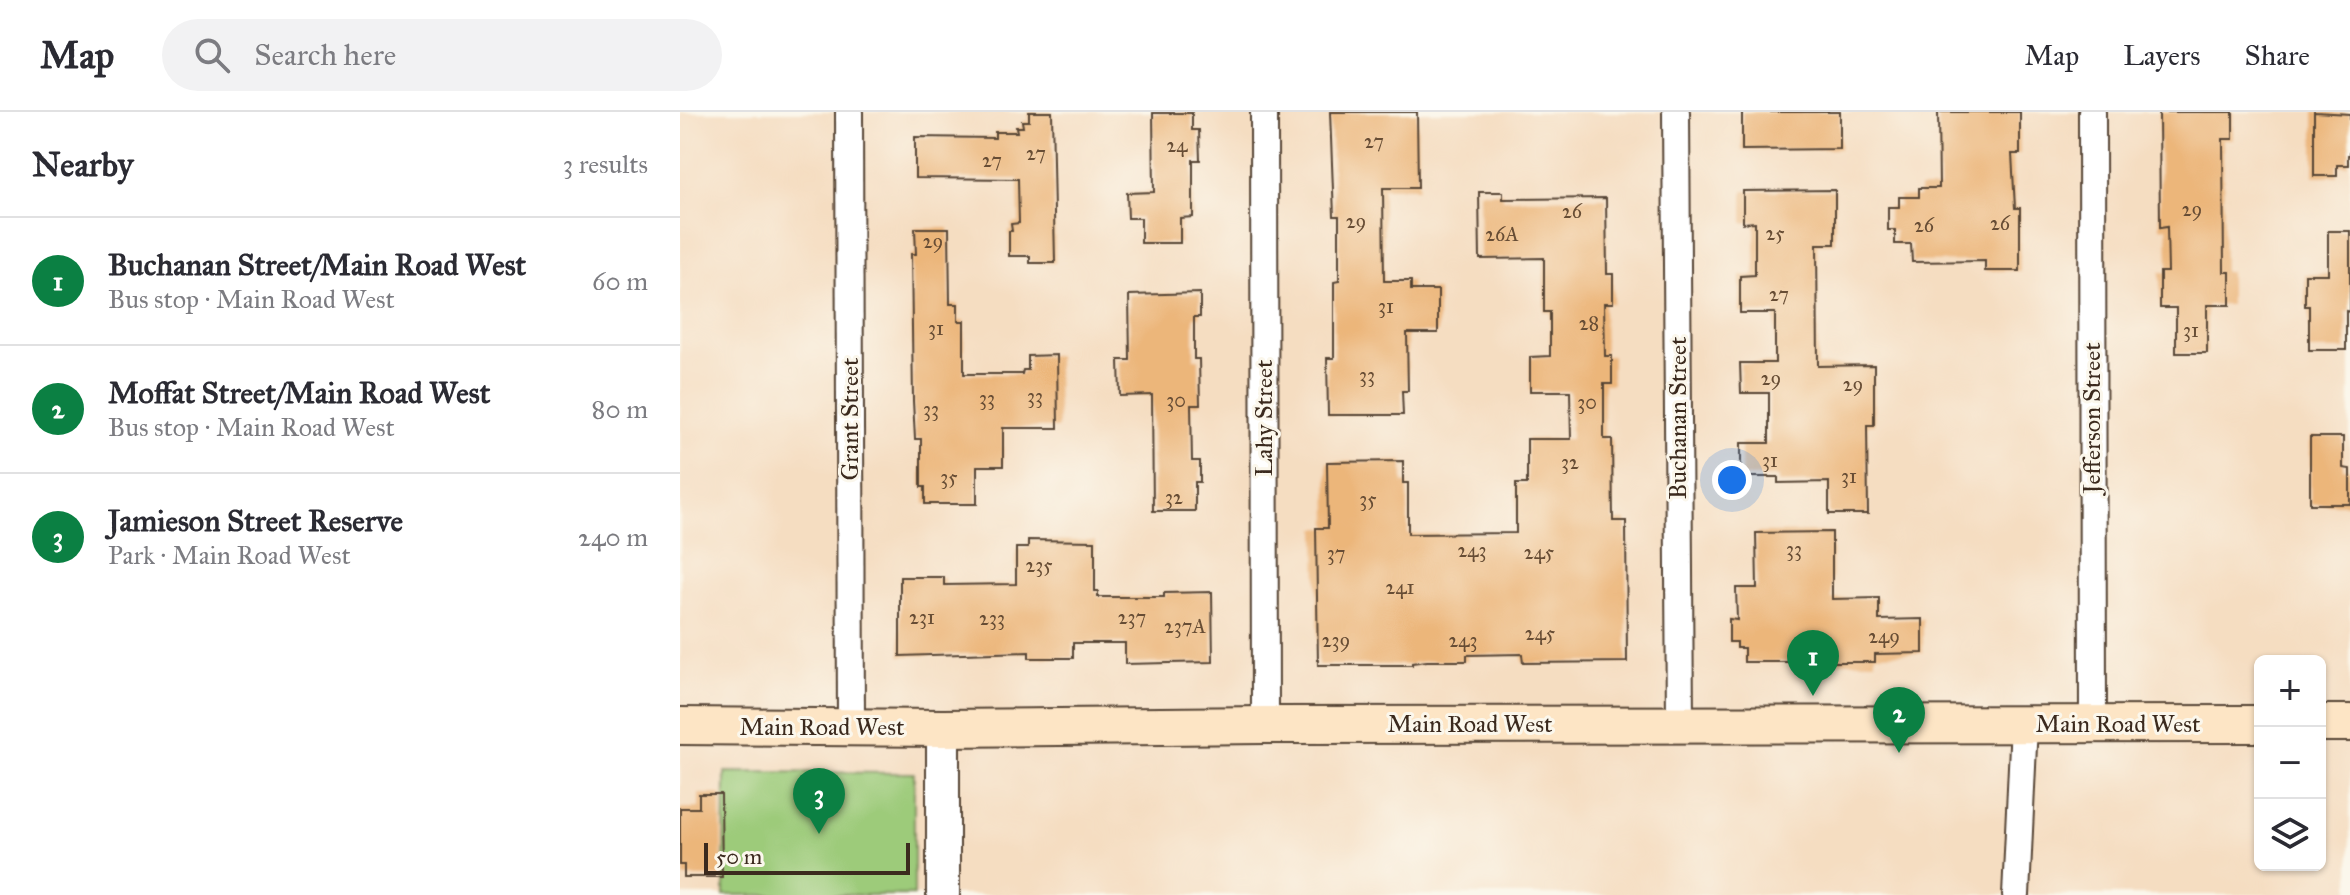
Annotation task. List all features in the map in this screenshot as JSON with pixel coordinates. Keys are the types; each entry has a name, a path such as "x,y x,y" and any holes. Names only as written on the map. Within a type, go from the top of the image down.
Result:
{"main road":[{"path":"2326,723 2350,723"},
{"name":"Main Road West","path":"680,726 2254,724"}],"street":[{"name":"Grant Street","path":"849,112 851,726"},
{"name":"Lahy Street","path":"1264,112 1265,725"},
{"name":"Buchanan Street","path":"1676,112 1680,724"},
{"name":"Jefferson Street","path":"2092,112 2093,724"},
{"path":"2016,895 2024,724"},
{"path":"943,728 943,895"}],"green space":[{"path":"725,772 914,773 914,895 724,895"}],"building":[{"path":"1029,112 1052,112 1055,263 1030,263 1030,256 1009,256 1011,224 1019,223 1018,179 915,178 915,137 995,138 995,132 1017,132 1016,127 1023,127 1022,121 1029,121"},
{"path":"1330,112 1417,112 1418,188 1383,188 1384,281 1411,281 1411,290 1438,290 1438,333 1407,333 1408,391 1402,391 1403,415 1328,415 1327,358 1334,358 1334,282 1339,281 1339,216 1334,216"},
{"path":"1742,112 1840,112 1840,149 1742,150"},
{"path":"1938,112 2020,112 2020,154 2012,154 2015,208 2020,208 2020,271 1985,271 1985,261 1912,262 1911,244 1895,244 1895,230 1888,230 1888,207 1899,207 1899,197 1919,197 1919,188 1939,188"},
{"path":"2159,112 2233,112 2233,139 2223,139 2224,272 2230,272 2230,305 2207,305 2207,353 2176,353 2176,308 2160,308 2160,272 2168,272 2167,227 2160,228"},
{"path":"2314,112 2350,114 2348,165 2337,165 2337,176 2314,176"},
{"path":"1153,113 1192,113 1192,130 1199,130 1200,160 1193,160 1193,217 1180,218 1180,243 1141,243 1141,218 1128,218 1127,193 1154,192"},
{"path":"1835,190 1835,244 1817,244 1818,366 1874,365 1874,425 1867,425 1868,514 1829,514 1829,482 1778,483 1778,477 1741,477 1741,443 1769,443 1769,393 1741,393 1740,363 1775,363 1775,313 1740,313 1740,276 1755,275 1755,222 1743,223 1743,191"},
{"path":"1479,192 1503,192 1503,199 1606,198 1607,274 1613,274 1613,303 1604,303 1605,356 1612,356 1612,384 1604,384 1604,439 1612,439 1613,521 1626,521 1627,662 1523,663 1522,654 1467,655 1467,661 1427,661 1412,665 1318,665 1316,528 1328,528 1327,462 1403,461 1403,483 1408,483 1408,534 1516,533 1516,484 1527,484 1527,439 1571,439 1570,391 1530,391 1530,357 1550,356 1550,312 1544,312 1544,258 1480,259"},
{"path":"915,228 949,228 950,304 958,304 958,321 964,321 964,374 1022,374 1023,370 1028,370 1028,356 1057,355 1058,428 1003,428 1003,466 977,466 977,504 925,504 925,487 921,487 921,439 915,439 913,401 911,254 916,254"},
{"path":"2328,231 2350,231 2350,312 2346,311 2346,350 2309,350 2305,274 2328,274"},
{"path":"1200,293 1200,317 1194,317 1194,359 1199,359 1200,405 1191,405 1192,461 1200,461 1200,482 1195,482 1195,511 1153,511 1152,395 1120,396 1119,360 1130,360 1129,295"},
{"path":"2310,437 2343,437 2343,468 2350,469 2350,504 2310,504"},
{"path":"1832,532 1832,599 1879,598 1879,620 1923,619 1923,653 1875,654 1875,662 1744,662 1744,648 1737,648 1737,642 1729,642 1729,619 1737,620 1736,588 1757,588 1756,533"},
{"path":"1028,540 1095,541 1095,591 1098,591 1098,597 1164,597 1164,593 1212,592 1213,662 1125,664 1125,643 1073,643 1073,658 1029,658 1029,652 900,656 900,577 944,577 944,585 1016,584 1016,548 1028,548"},
{"path":"699,794 721,794 722,877 684,877 684,865 680,865 680,808 699,808"}],"place":[{"name":"Buchanan Street/Main Road West","path":"1813,696"},
{"name":"Moffat Street/Main Road West","path":"1899,753"},
{"name":"Jamieson Street Reserve","path":"819,834"}]}
